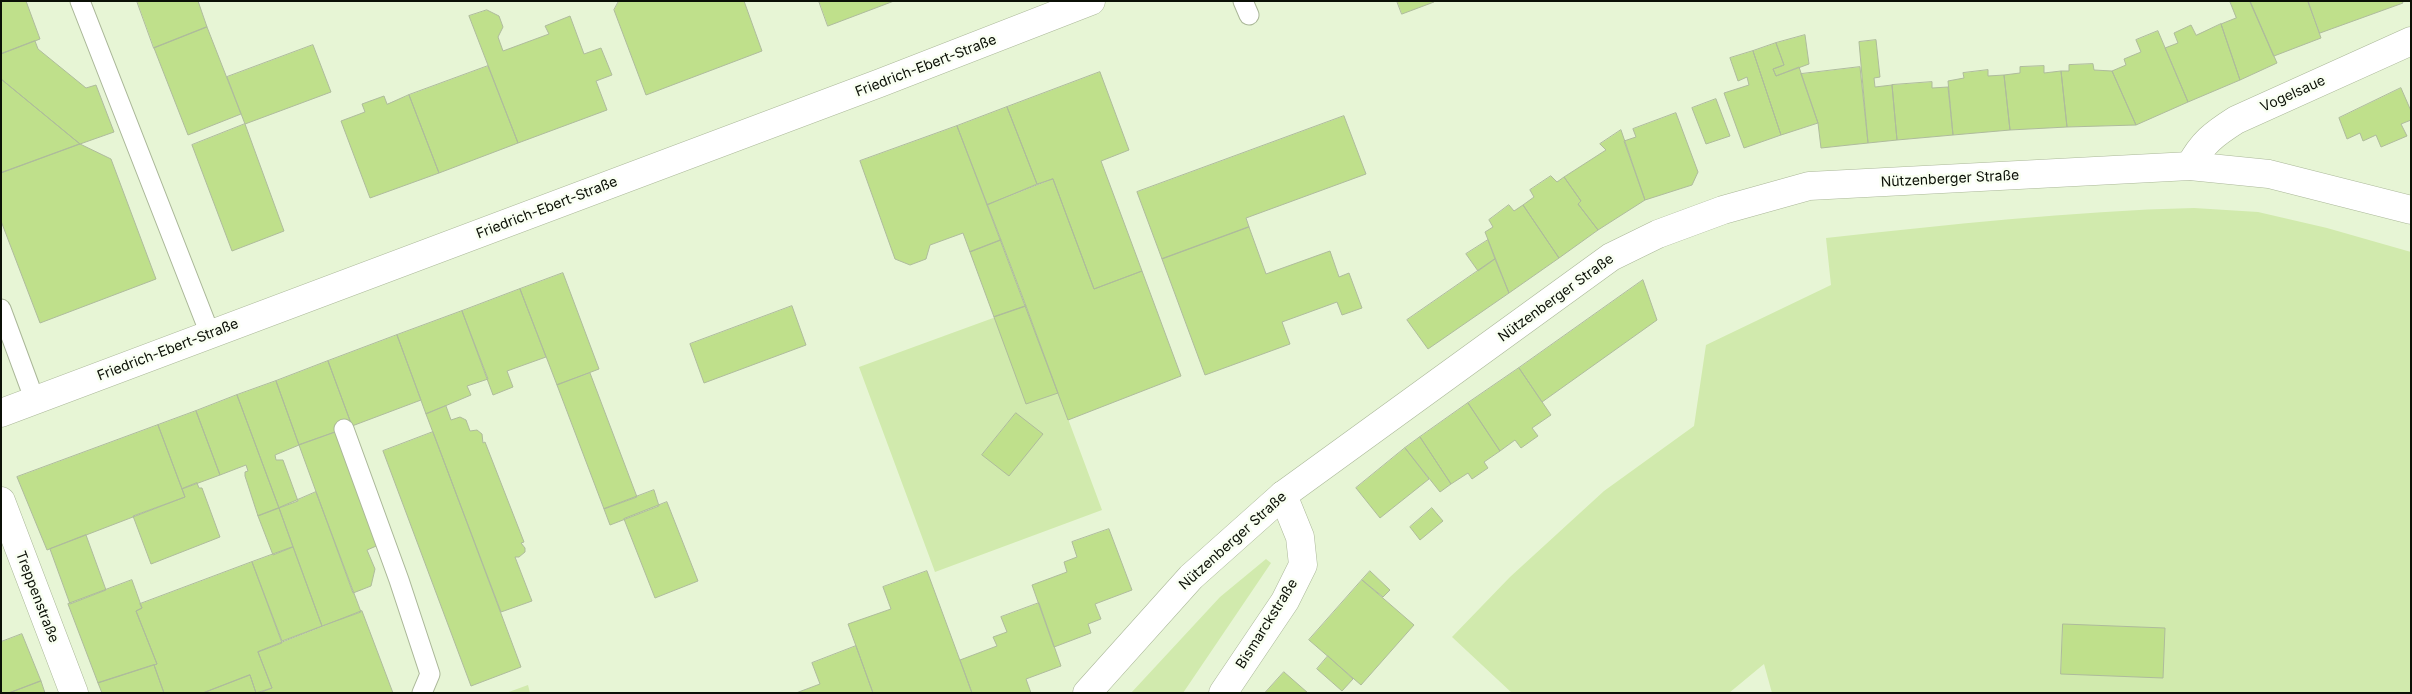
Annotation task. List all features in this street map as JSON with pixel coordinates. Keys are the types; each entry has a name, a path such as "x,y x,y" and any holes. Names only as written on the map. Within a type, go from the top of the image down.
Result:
{"street":[{"name":"Friedrich-Ebert-Straße","path":"1,413 924,67 1092,1"},
{"name":"Vogelsaue","path":"2190,166 2197,152 2212,135 2236,120 2411,41"},
{"name":"Nützenberger Straße","path":"1087,693 1191,577 1283,495 1611,257 1658,234 1723,210 1809,186 2190,166 2269,174 2411,210"},
{"name":"Bismarckstraße","path":"1223,693 1285,601 1303,565 1300,537 1283,495"},
{"name":"Treppenstraße","path":"1,501 74,693"}],"lane":[{"path":"80,1 210,334"},
{"path":"1,310 35,401"},
{"path":"344,429 399,580 430,674 422,693"}],"green space":[{"path":"2194,208 2258,212 2327,228 2411,252 2411,693 1772,693 1764,664 1729,693 1512,693 1452,637 1510,577 1604,491 1694,426 1706,345 1831,285 1826,238 2055,215"},
{"path":"1026,306 1102,510 935,572 859,367"},
{"path":"1266,559 1271,563 1183,693 1131,693 1220,597"},
{"path":"528,685 530,693 506,693"}],"building":[{"path":"1,1 26,1 40,39 1,54"},
{"path":"137,1 198,1 207,27 154,48"},
{"path":"619,1 744,1 762,51 646,95 614,10"},
{"path":"819,1 894,1 828,26"},
{"path":"1397,1 1433,1 1434,2 1402,14"},
{"path":"2230,1 2250,1 2277,63 2240,80 2221,24 2236,18"},
{"path":"2250,1 2308,1 2321,38 2274,56"},
{"path":"2308,1 2402,1 2403,3 2320,33"},
{"path":"487,10 499,16 503,27 498,37 503,51 549,34 545,26 570,16 584,54 601,48 612,75 596,81 607,110 518,143 469,16"},
{"path":"2221,24 2240,80 2188,102 2165,48 2178,43 2174,33 2191,25 2196,35"},
{"path":"207,27 241,114 188,135 154,48"},
{"path":"2158,31 2188,102 2136,125 2112,71 2126,65 2124,59 2141,52 2136,40"},
{"path":"1805,35 1809,64 1776,76 1773,69 1784,65 1776,43"},
{"path":"1876,40 1880,77 1874,78 1875,87 1892,85 1897,140 1868,143 1859,42"},
{"path":"35,41 38,49 86,88 96,85 114,132 80,144 1,79 1,54"},
{"path":"1776,43 1784,65 1773,69 1776,76 1799,67 1818,123 1781,135 1753,51"},
{"path":"313,45 331,92 245,124 227,77"},
{"path":"1753,51 1781,135 1744,148 1724,93 1749,85 1747,77 1738,81 1730,58"},
{"path":"2093,64 2094,70 2112,71 2136,125 2067,127 2061,71 2069,71 2069,65"},
{"path":"488,66 518,143 439,173 409,95"},
{"path":"2044,66 2044,73 2061,71 2067,127 2010,130 2004,75 2020,73 2020,67"},
{"path":"1860,67 1868,143 1821,148 1818,123 1801,74"},
{"path":"1988,70 1988,76 2004,75 2010,130 1953,135 1948,81 1964,78 1963,73"},
{"path":"1100,72 1129,150 1101,161 1142,271 1094,289 1053,179 1037,184 1007,107"},
{"path":"1,79 80,144 1,173"},
{"path":"1932,82 1932,88 1948,87 1953,135 1897,140 1892,85"},
{"path":"2401,88 2411,111 2411,120 2401,124 2407,136 2381,147 2376,135 2363,141 2360,133 2347,139 2339,118"},
{"path":"409,95 439,173 370,198 341,121 365,112 362,104 384,96 387,104"},
{"path":"1716,99 1730,136 1706,144 1692,108"},
{"path":"1007,107 1037,184 987,205 957,126"},
{"path":"1676,113 1698,172 1692,185 1645,200 1624,141 1636,137 1633,129"},
{"path":"1344,116 1366,174 1246,218 1249,227 1162,259 1137,192"},
{"path":"245,124 284,231 232,251 192,145"},
{"path":"957,126 1001,240 970,252 963,233 930,245 926,259 910,265 895,259 860,161"},
{"path":"1621,130 1645,200 1598,230 1578,204 1581,201 1564,177 1606,150 1600,144"},
{"path":"80,144 111,159 156,279 40,323 1,221 1,173"},
{"path":"1551,176 1557,182 1564,177 1581,201 1578,204 1598,230 1559,258 1523,205 1534,197 1530,190"},
{"path":"1053,179 1094,289 1142,271 1181,376 1068,420 987,205"},
{"path":"1509,205 1514,211 1523,205 1559,258 1509,293 1485,232 1493,227 1489,220"},
{"path":"1249,227 1266,274 1330,251 1339,277 1349,273 1362,308 1342,315 1337,302 1282,322 1290,344 1205,375 1162,259"},
{"path":"1001,240 1026,306 994,317 970,252"},
{"path":"1488,240 1495,259 1478,271 1466,254"},
{"path":"1495,259 1509,293 1428,349 1407,320"},
{"path":"563,273 599,369 557,385 520,289"},
{"path":"1643,280 1657,320 1542,402 1519,368"},
{"path":"520,289 546,357 507,371 513,387 493,395 462,311"},
{"path":"792,306 806,345 704,383 690,344"},
{"path":"1026,306 1058,393 1026,404 994,317"},
{"path":"462,311 488,379 467,386 471,395 426,414 397,335"},
{"path":"397,335 421,400 352,426 328,361"},
{"path":"328,361 352,426 299,445 276,381"},
{"path":"1519,368 1551,415 1532,428 1538,436 1521,448 1515,440 1500,451 1468,403"},
{"path":"590,373 637,497 604,509 557,385"},
{"path":"276,381 299,445 275,455 276,460 283,460 298,501 279,508 237,395"},
{"path":"237,395 279,508 258,516 245,476 245,472 248,471 246,465 220,475 196,411"},
{"path":"1468,403 1500,451 1484,462 1488,468 1472,479 1468,473 1451,484 1420,437"},
{"path":"446,406 451,420 460,417 466,420 470,431 477,430 482,434 483,443 485,442 524,542 521,543 525,548 525,552 519,557 515,557 532,601 501,612 426,414"},
{"path":"196,411 220,475 182,489 158,425"},
{"path":"1016,413 1043,434 1009,476 982,455"},
{"path":"158,425 185,497 47,550 17,477"},
{"path":"339,431 381,544 367,550 375,569 371,586 353,593 299,445"},
{"path":"433,432 521,667 471,686 383,451"},
{"path":"1420,437 1451,484 1440,492 1405,448"},
{"path":"1405,448 1429,479 1380,518 1356,488"},
{"path":"197,483 199,488 202,488 220,537 151,564 133,516 185,497 182,489"},
{"path":"654,490 659,506 610,525 604,509"},
{"path":"316,492 361,612 322,626 279,508"},
{"path":"667,502 698,581 655,598 624,519"},
{"path":"279,508 293,547 273,555 258,516"},
{"path":"1432,508 1443,521 1420,540 1410,527"},
{"path":"1109,529 1132,590 1095,604 1101,619 1088,624 1091,633 1054,647 1032,585 1067,572 1064,562 1077,557 1072,542"},
{"path":"86,535 106,590 70,604 50,549"},
{"path":"293,547 322,626 282,641 252,562"},
{"path":"252,562 282,643 258,652 272,688 256,693 250,675 203,693 164,693 154,665 157,664 136,611 142,608 140,604"},
{"path":"927,571 972,693 873,693 848,624 891,609 883,587"},
{"path":"1370,571 1390,590 1383,597 1362,580"},
{"path":"132,580 142,608 136,611 157,664 98,683 68,604"},
{"path":"1362,580 1414,625 1361,685 1309,640"},
{"path":"1039,603 1061,666 1026,679 1031,693 972,693 960,660 997,646 993,637 1007,632 1001,617"},
{"path":"362,611 393,693 259,693 272,688 258,652"},
{"path":"2063,624 2165,628 2163,678 2061,674"},
{"path":"22,634 41,681 9,693 1,693 1,642"},
{"path":"856,646 873,693 796,693 820,684 812,663"},
{"path":"1328,656 1353,679 1342,691 1317,669"},
{"path":"154,665 164,693 102,693 98,683"},
{"path":"1284,672 1308,693 1265,693"},
{"path":"250,675 256,693 203,693"},
{"path":"41,681 45,693 9,693"}]}
